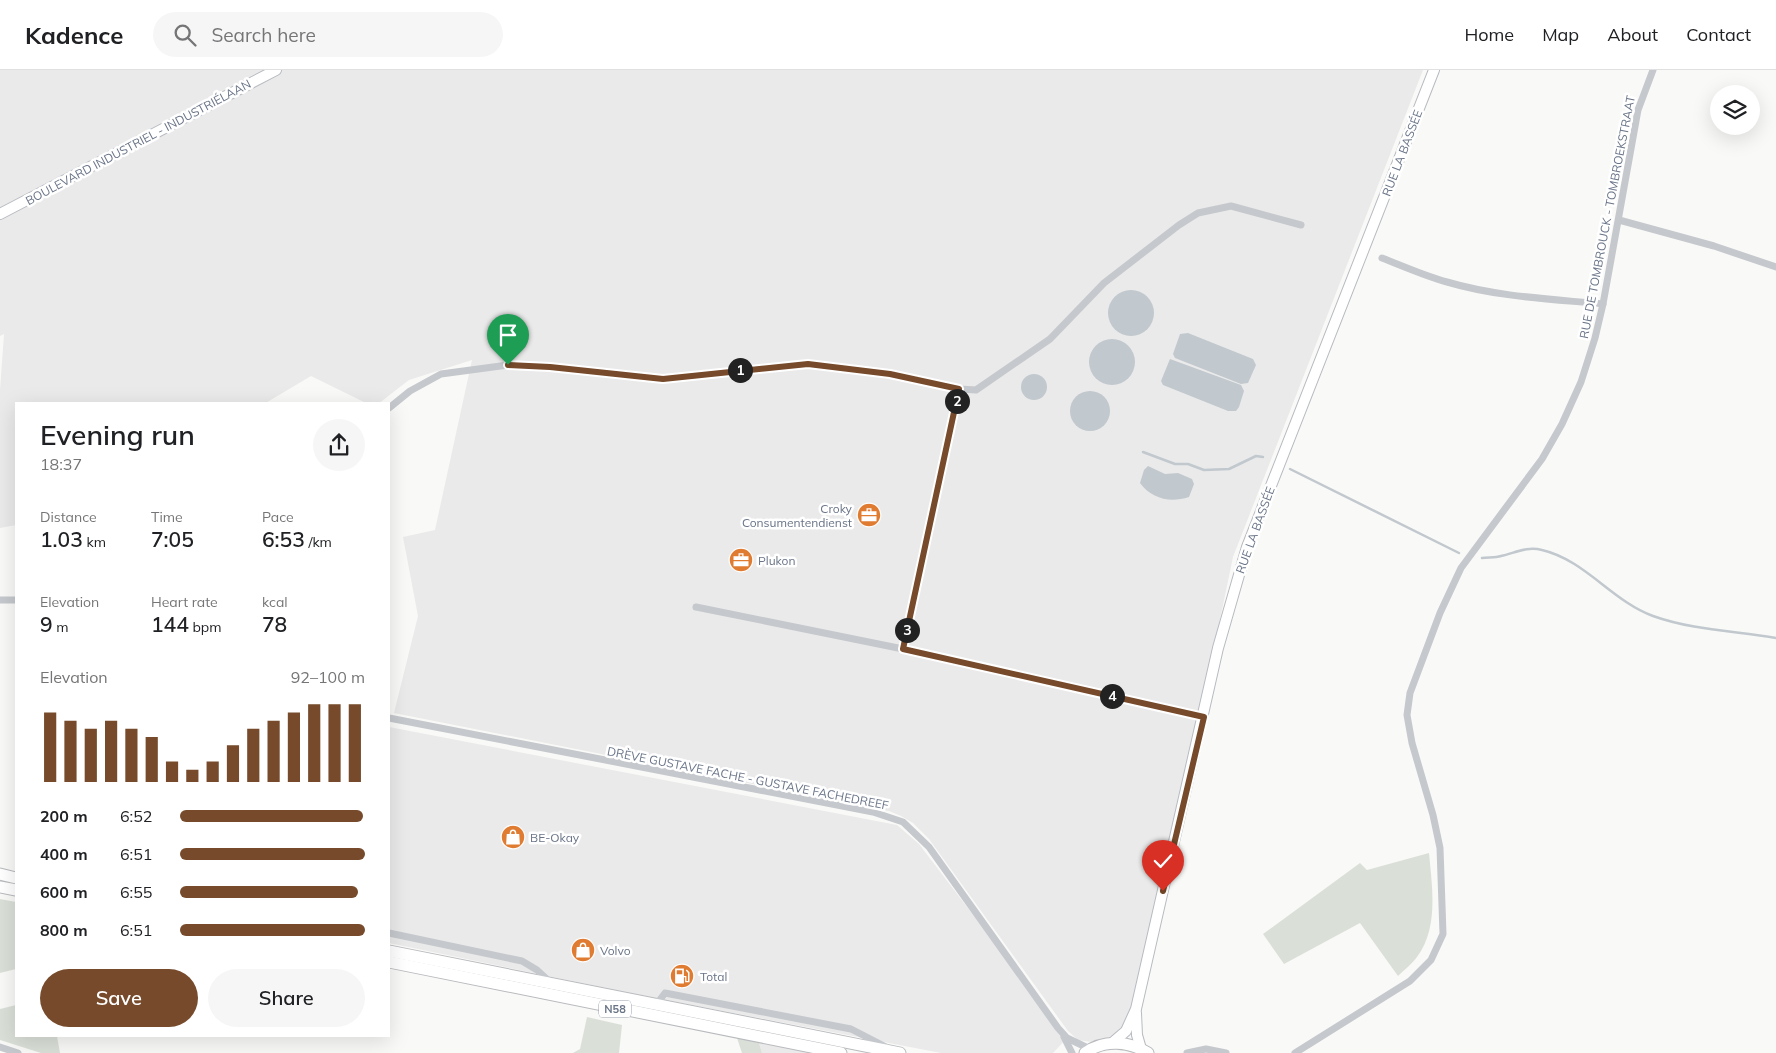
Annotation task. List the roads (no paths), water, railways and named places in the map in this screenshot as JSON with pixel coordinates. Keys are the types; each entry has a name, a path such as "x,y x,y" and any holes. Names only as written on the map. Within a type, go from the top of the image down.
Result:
{"highway":[{"path":"0,874 15,878"},
{"path":"0,887 15,890"},
{"name":"N58","path":"390,951 898,1053"},
{"name":"N58","path":"390,962 842,1053"},
{"path":"1087,1051 1112,1043 1144,1051"}],"main road":[{"name":"BOULEVARD INDUSTRIEL - INDUSTRIÉLAAN","path":"0,214 276,70"},
{"name":"RUE LA BASSÉE","path":"1112,1043 1126,1031 1136,1009 1204,717 1218,648 1247,547 1434,70"},
{"name":"RUE LA BASSÉE","path":"1136,1009 1137,1035 1144,1051"}],"street":[{"name":"RUE DE TOMBROUCK - TOMBROEKSTRAAT","path":"1295,1053 1410,981 1431,960 1443,934 1440,848 1433,815 1412,743 1407,715 1410,693 1440,613 1461,568 1542,459 1562,424 1581,382 1595,338 1603,304 1638,110 1653,70"},
{"path":"390,407 410,391 441,374 508,365 550,367 663,379 808,364 890,374 959,389 976,390 1050,339 1104,283 1179,224 1198,213 1231,206 1301,225"},
{"path":"1619,220 1714,246 1776,267"},
{"path":"1382,258 1446,282 1472,288 1506,295 1603,304"},
{"path":"903,649 959,389"},
{"path":"0,600 15,600"},
{"path":"696,607 903,649 1204,717"},
{"name":"DRÈVE GUSTAVE FACHE - GUSTAVE FACHEDREEF","path":"390,718 873,812 902,822 929,847 1062,1032 1067,1038 1087,1051"},
{"path":"390,933 522,961 537,970 550,982"},
{"name":"DRÈVE GUSTAVE FACHE - GUSTAVE FACHEDREEF","path":"1062,1032 1072,1053"},
{"path":"0,1047 18,1053"},
{"path":"1187,1053 1206,1049 1226,1053"}],"waterway":[{"path":"1143,452 1175,464 1188,464 1204,470 1229,469 1256,456 1263,457"},
{"path":"1290,469 1459,553"},
{"path":"1482,558 1499,557 1526,549 1542,550 1572,562 1624,601 1653,616 1698,627 1776,638"}],"place":[{"name":"Croky Consumentendienst","path":"869,515"},
{"name":"Plukon","path":"741,560"},
{"name":"BE-Okay","path":"513,837"},
{"name":"Volvo","path":"583,950"},
{"name":"Total","path":"682,976"}]}
